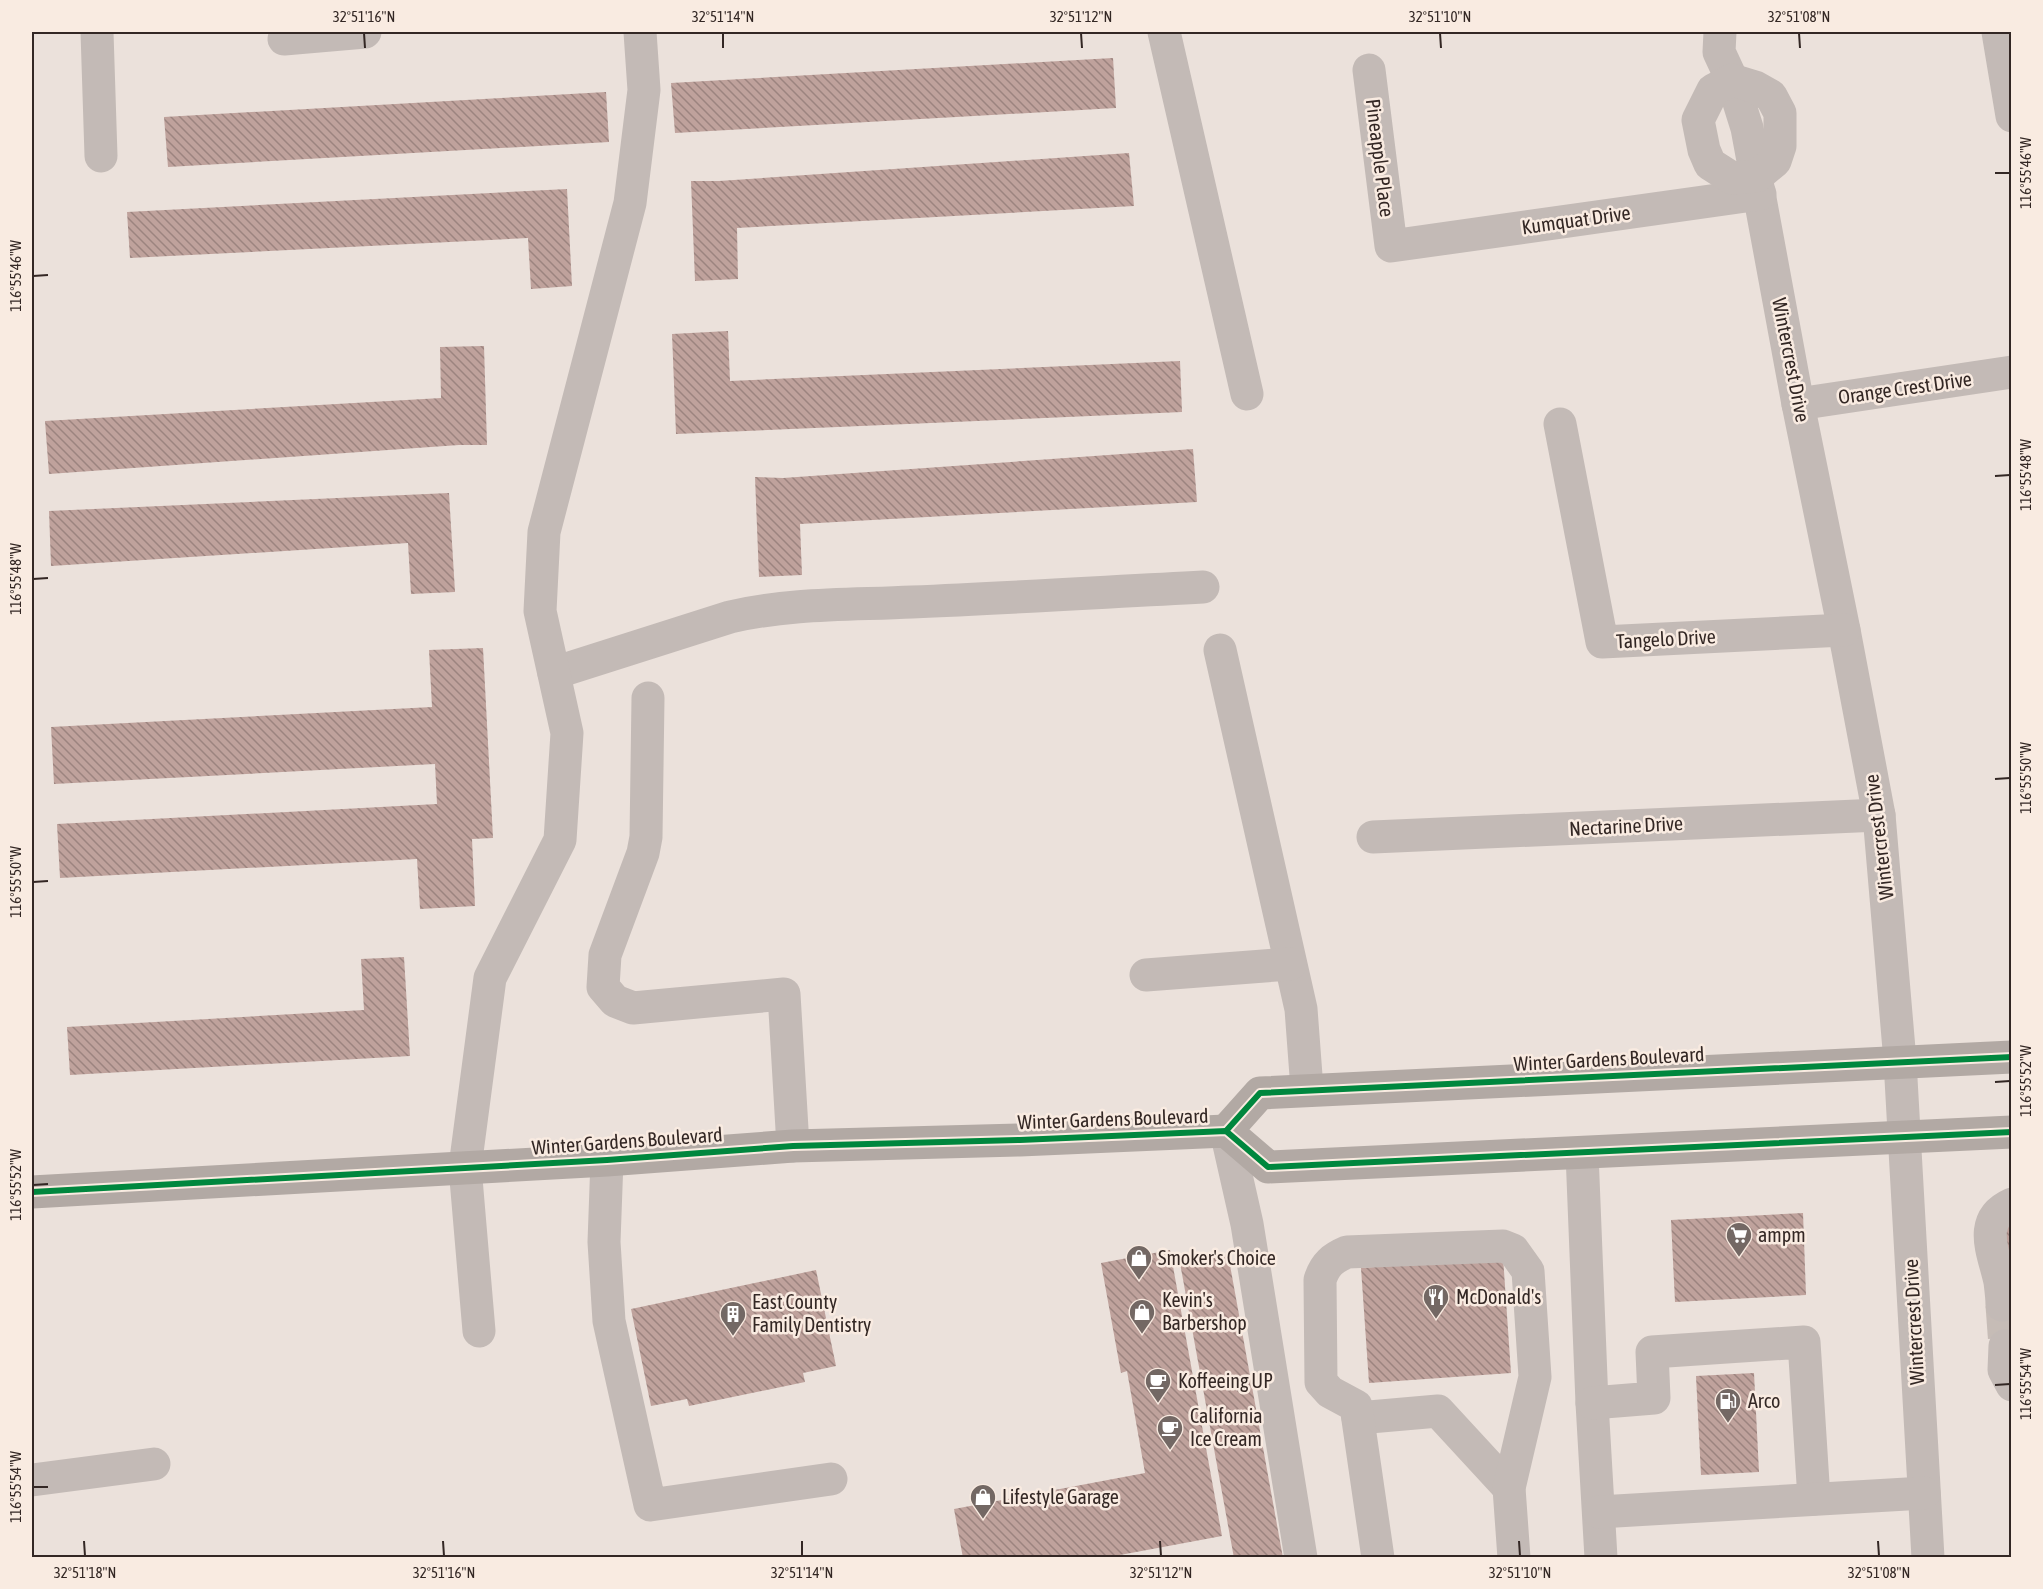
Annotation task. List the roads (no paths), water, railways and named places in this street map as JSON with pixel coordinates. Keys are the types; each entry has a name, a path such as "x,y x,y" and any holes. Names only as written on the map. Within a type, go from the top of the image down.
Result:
{"main road":[{"name":"Winter Gardens Boulevard","path":"1226,1131 1260,1093 2012,1057"},
{"name":"Winter Gardens Boulevard","path":"32,1192 607,1160 793,1146 1020,1140 1226,1131 1268,1167 2012,1132"}],"street":[{"path":"97,32 101,156"},
{"path":"284,39 365,32"},
{"path":"479,1331 465,1167 490,978 560,840 567,733 540,611 544,532 630,203 644,90 640,32"},
{"path":"1164,32 1247,394"},
{"name":"Wintercrest Drive","path":"1720,32 1719,52 1732,80 1747,128 1798,404 1879,815 1900,1061 1928,1557"},
{"path":"1998,32 2012,116"},
{"name":"Pineapple Place","path":"1369,70 1391,246"},
{"path":"1732,80 1755,87 1771,96 1780,113 1780,146 1775,161 1758,185 1732,178 1710,164 1704,150 1698,120 1713,90 1732,80"},
{"name":"Kumquat Drive","path":"1391,246 1758,185"},
{"name":"Orange Crest Drive","path":"1798,404 2012,372"},
{"name":"Tangelo Drive","path":"1560,424 1602,642 1844,630"},
{"path":"554,673 730,617 759,610 1203,587"},
{"path":"1220,650 1300,1009 1307,1089"},
{"path":"648,698 646,837 643,853 605,954 603,987 615,1001 633,1008 784,994 793,1146"},
{"name":"Nectarine Drive","path":"1373,837 1879,815"},
{"path":"1146,975 1290,964"},
{"path":"1226,1131 1246,1224 1301,1557"},
{"path":"1582,1153 1601,1557"},
{"path":"607,1160 604,1242 609,1321 650,1505 831,1479"},
{"path":"2002,1305 2000,1284 1991,1251 1990,1229 1995,1215 2002,1208 2012,1204"},
{"path":"1378,1557 1356,1406 1330,1392 1321,1382 1320,1280 1324,1267 1336,1257 1347,1252 1503,1246 1513,1250 1528,1271 1535,1377 1509,1488 1514,1557"},
{"path":"1592,1403 1654,1398 1652,1352 1804,1342 1814,1499"},
{"path":"2005,1346 2004,1370 2012,1385"},
{"path":"1358,1418 1438,1411 1509,1488"},
{"path":"47,1479 154,1464"},
{"path":"1599,1512 1924,1492"}],"tunnel":[{"path":"2002,1305 2005,1346"}],"place":[{"name":"ampm","path":"1739,1258"},
{"name":"Smoker's Choice","path":"1139,1281"},
{"name":"McDonald's","path":"1436,1320"},
{"name":"Kevin's Barbershop","path":"1142,1335"},
{"name":"East County Family Dentistry","path":"733,1337"},
{"name":"Koffeeing UP","path":"1158,1404"},
{"name":"Arco","path":"1728,1424"},
{"name":"California Ice Cream","path":"1170,1451"},
{"name":"Lifestyle Garage","path":"983,1520"}]}
